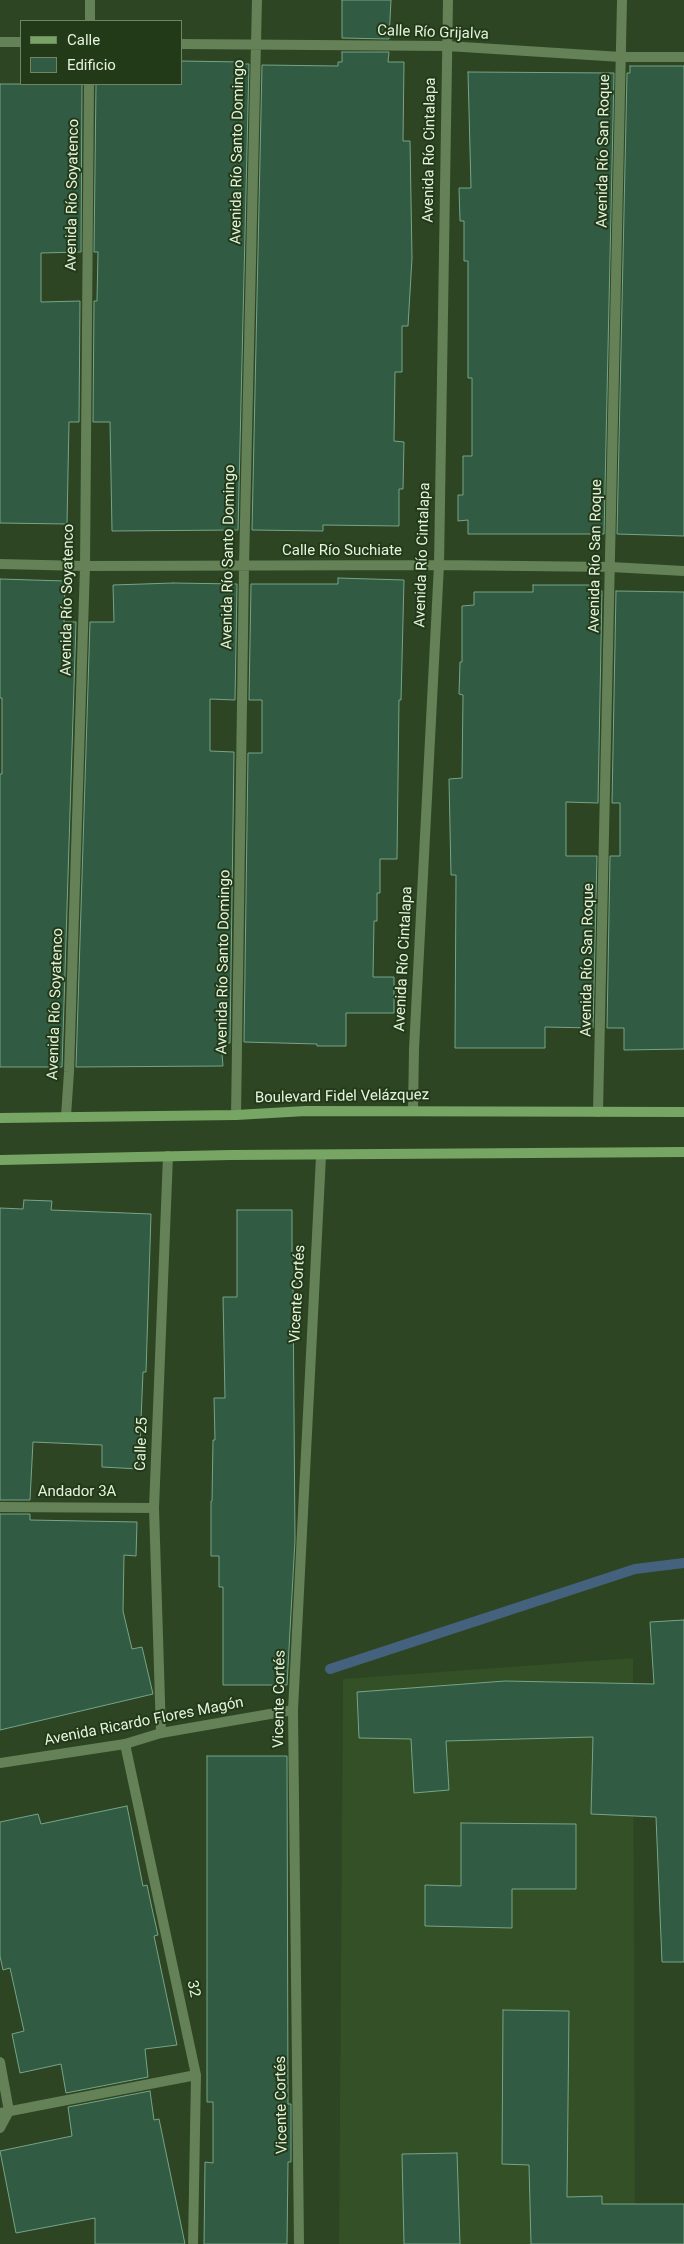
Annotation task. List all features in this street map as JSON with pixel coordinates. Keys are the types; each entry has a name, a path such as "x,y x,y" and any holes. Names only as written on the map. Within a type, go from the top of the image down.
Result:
{"main road":[{"name":"Boulevard Fidel Velázquez","path":"0,1118 306,1111 684,1112"},
{"path":"0,1160 168,1156 684,1152"}],"street":[{"path":"90,0 90,20"},
{"name":"Avenida Río Santo Domingo","path":"236,1114 244,566 257,0"},
{"name":"Avenida Río Cintalapa","path":"413,1111 414,1049 438,565 448,0"},
{"name":"Avenida Río San Roque","path":"598,1112 622,0"},
{"path":"0,42 20,42"},
{"name":"Calle Río Grijalva","path":"182,44 447,46 621,57 684,57"},
{"name":"Avenida Río Soyatenco","path":"66,1116 85,566 90,85"},
{"name":"Calle Río Suchiate","path":"0,564 85,566 438,565 684,571"},
{"name":"Calle 25","path":"162,1733 154,1508 168,1156"},
{"name":"Vicente Cortés","path":"299,2244 293,1710 321,1156"},
{"name":"Andador 3A","path":"0,1507 154,1508"},
{"name":"Avenida Ricardo Flores Magón","path":"0,1763 125,1744 162,1733 293,1710"},
{"name":"32","path":"125,1744 196,2075 193,2244"},
{"path":"0,2062 4,2112 0,2128"},
{"path":"4,2112 196,2075"}],"shaded area":[{"path":"633,1658 635,2244 339,2244 343,1679"}],"building":[{"path":"342,0 391,0 389,39 342,38"},
{"path":"342,52 389,52 388,62 404,62 403,141 410,141 412,258 408,326 402,326 402,372 395,372 394,441 404,442 403,489 399,489 399,526 323,525 323,531 252,530 262,65 338,66 338,62 342,62"},
{"path":"182,61 243,62 243,64 249,64 238,530 112,531 110,422 93,422 94,301 97,301 98,252 94,252 96,85 182,85"},
{"path":"630,66 684,66 684,536 617,534 627,73 630,73"},
{"path":"468,72 614,73 604,534 468,534 468,520 458,521 458,495 463,495 463,456 472,456 472,378 468,378 468,261 464,261 464,221 460,221 459,188 471,188"},
{"path":"0,84 82,85 81,252 41,253 41,302 80,301 79,422 69,422 67,524 0,523"},
{"path":"338,578 404,580 401,700 399,700 397,859 380,859 380,893 377,893 377,921 374,921 373,977 394,977 394,1013 346,1013 346,1046 244,1042 248,753 262,753 262,700 249,700 251,584 338,584"},
{"path":"0,579 65,581 64,622 76,622 62,1067 0,1067 0,774 2,774 2,698 0,698"},
{"path":"173,583 237,584 235,700 210,699 210,751 234,752 230,1043 221,1043 223,1066 76,1067 90,622 114,622 113,585"},
{"path":"533,585 593,585 593,590 602,591 598,803 566,802 566,856 597,856 593,1028 545,1027 545,1048 455,1048 456,875 451,875 449,779 462,778 463,695 459,694 460,662 462,662 462,606 474,605 474,592 533,592"},
{"path":"616,591 684,592 684,1049 624,1050 624,1028 607,1028 610,856 620,856 620,803 612,803"},
{"path":"24,1200 52,1201 51,1210 151,1214 146,1372 143,1372 139,1469 102,1467 102,1445 33,1442 30,1500 0,1500 0,1208 23,1209"},
{"path":"237,1210 292,1210 292,1256 297,1256 297,1287 293,1287 295,1540 287,1685 223,1685 223,1587 219,1587 219,1556 211,1556 213,1440 215,1440 214,1398 225,1398 223,1297 237,1297"},
{"path":"0,1514 30,1514 30,1520 137,1522 136,1556 124,1555 123,1611 132,1649 142,1647 153,1694 0,1730"},
{"path":"684,1620 684,1962 662,1962 656,1817 591,1814 593,1737 446,1741 449,1790 414,1793 411,1739 359,1738 357,1692 505,1681 654,1684 650,1622"},
{"path":"207,1756 287,1756 288,2104 291,2104 291,2162 288,2162 287,2244 204,2244 205,2162 213,2163 213,2102 207,2102"},
{"path":"127,1806 143,1886 147,1885 158,1935 154,1936 177,2045 145,2049 148,2077 66,2093 61,2064 20,2073 12,2034 24,2031 10,1968 3,1970 0,1956 0,1822 38,1814 41,1824"},
{"path":"461,1823 576,1824 576,1889 512,1889 512,1928 425,1926 425,1885 461,1886"},
{"path":"503,2010 569,2011 567,2197 602,2196 602,2204 684,2204 684,2244 531,2244 529,2165 502,2164"},
{"path":"150,2091 154,2120 159,2119 185,2244 95,2244 95,2218 16,2233 0,2151 72,2136 68,2107"},
{"path":"457,2153 460,2244 404,2244 402,2154"}],"waterway":[{"path":"330,1669 635,1569 684,1563"}]}
